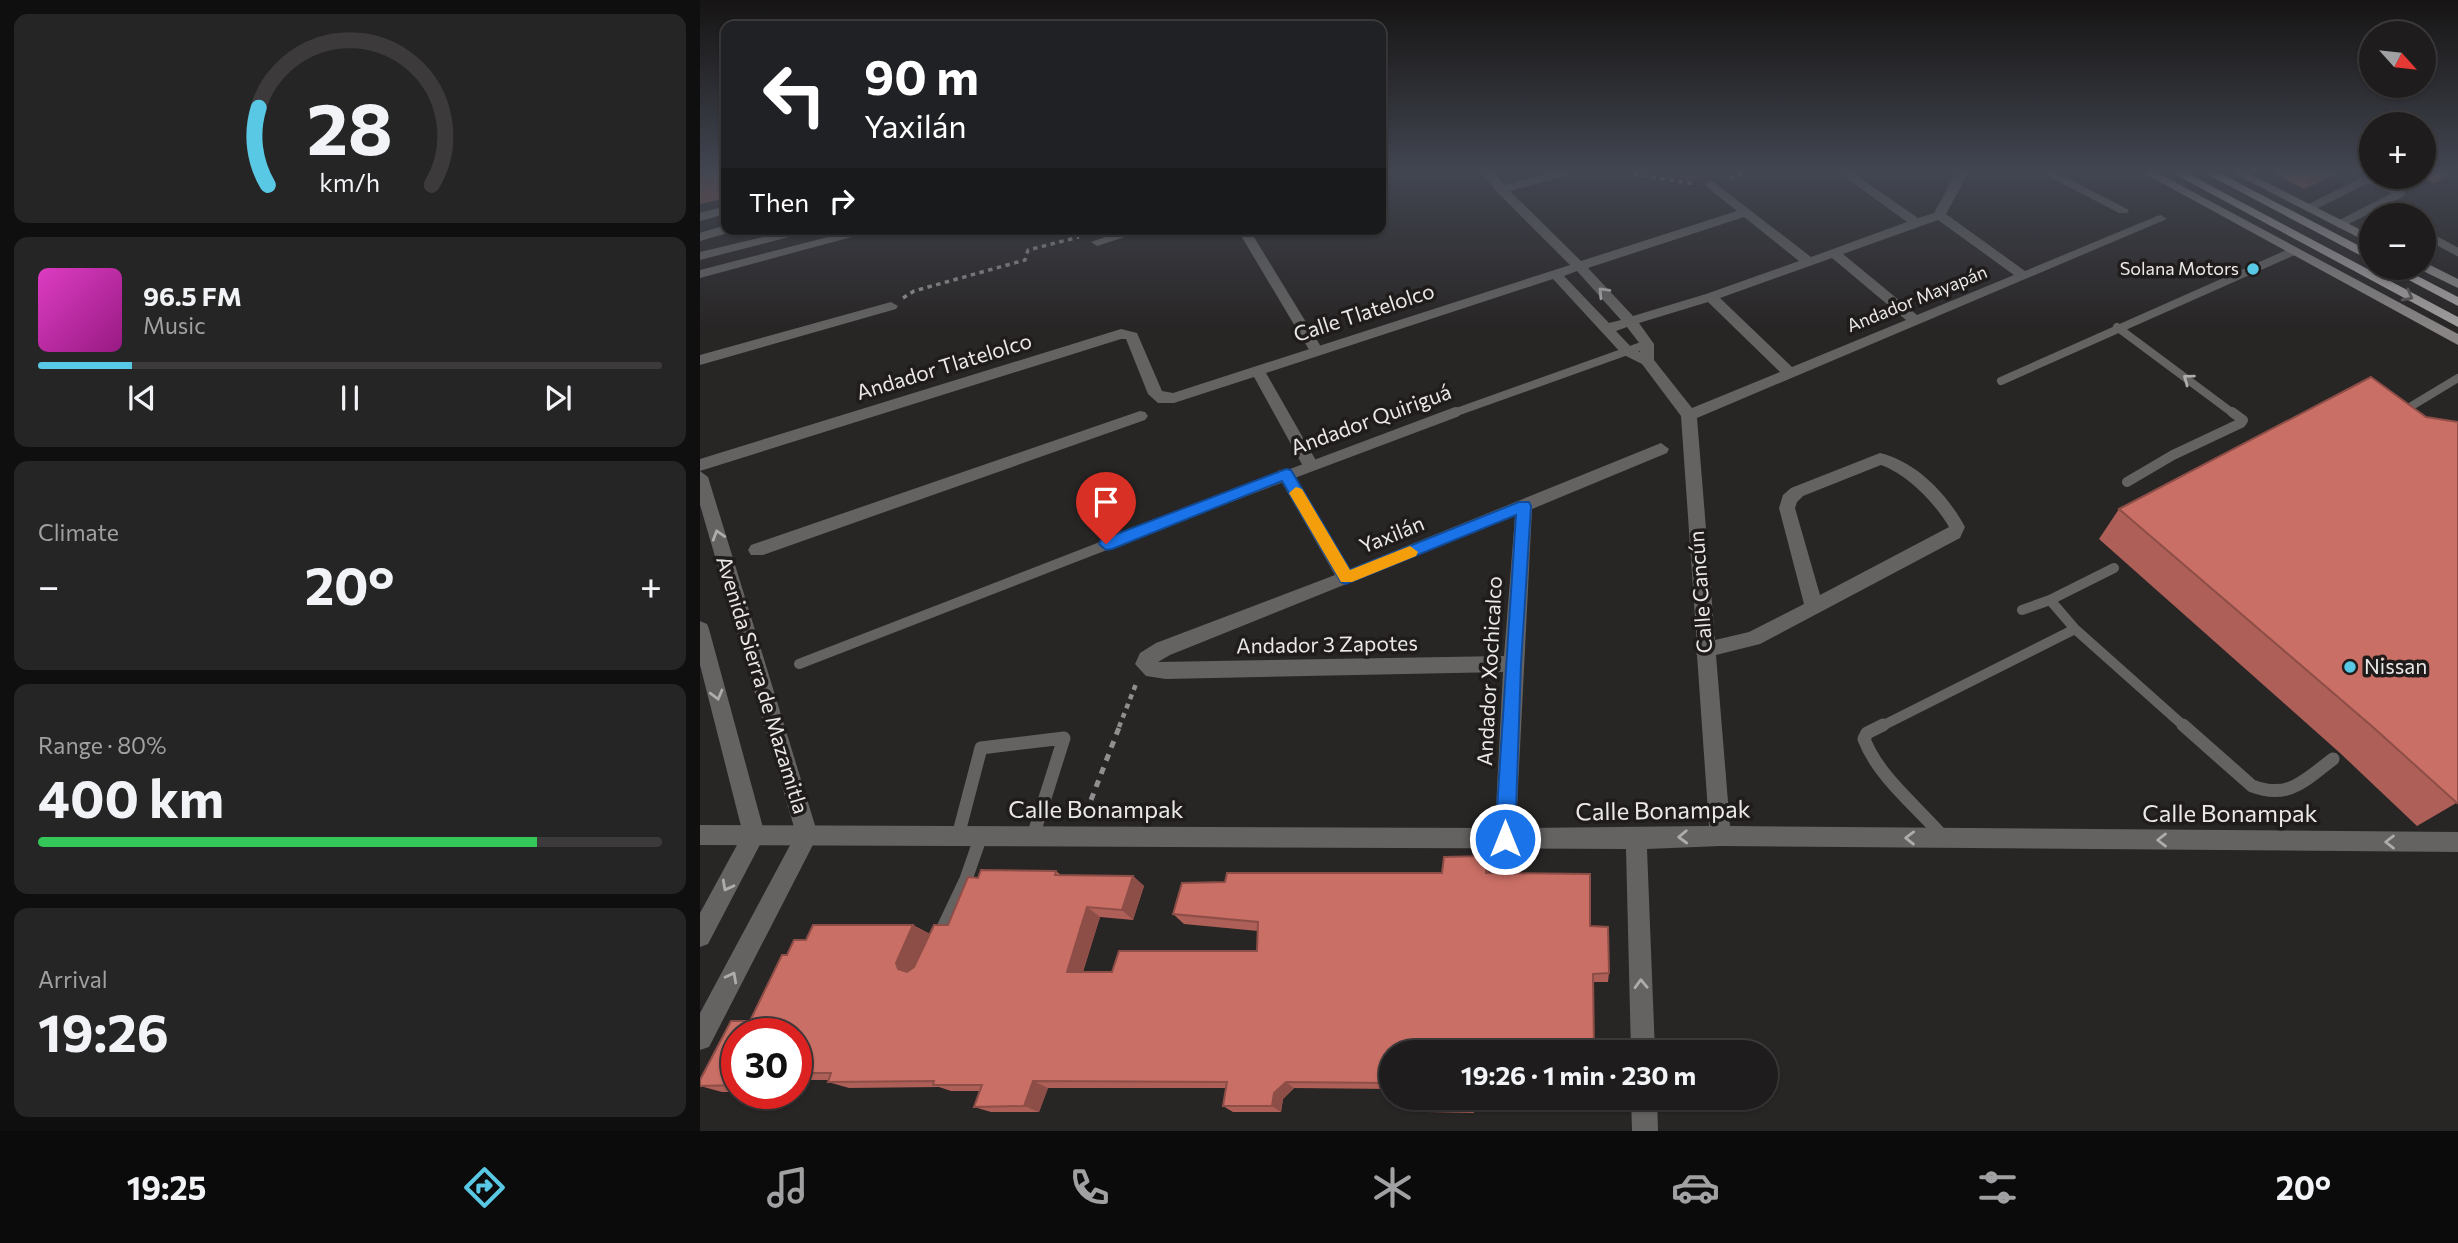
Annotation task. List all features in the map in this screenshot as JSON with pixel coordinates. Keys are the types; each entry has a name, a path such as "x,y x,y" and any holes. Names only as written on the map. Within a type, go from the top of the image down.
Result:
{"main road":[{"path":"2244,224 2458,340"},
{"path":"2273,224 2458,323"},
{"path":"2308,224 2359,251"},
{"path":"2340,224 2359,234"},
{"path":"2436,272 2458,284"},
{"path":"2415,280 2458,302"}],"street":[{"path":"1536,224 1631,322 1647,353 1689,415"},
{"path":"1578,265 1709,224"},
{"path":"1761,224 1808,262"},
{"path":"1606,329 1711,297 1914,224"},
{"path":"1951,224 2024,276"},
{"name":"Andador Mayapán","path":"1689,415 2150,224"},
{"path":"700,256 789,235"},
{"path":"700,274 852,235"},
{"path":"1097,242 1122,235"},
{"path":"1247,235 1316,351"},
{"path":"1834,253 1916,321"},
{"name":"Calle Tlatelolco","path":"1163,399 1183,395 1578,265"},
{"path":"1554,273 1627,351 1647,353"},
{"path":"1711,297 1790,373"},
{"path":"700,360 891,306"},
{"name":"Andador Tlatelolco","path":"700,465 1121,334 1132,336 1151,388 1163,399"},
{"path":"1257,370 1310,464"},
{"name":"Calle Cancún","path":"1689,415 1704,650 1720,836"},
{"path":"757,550 1140,416"},
{"name":"Yaxilán","path":"1144,664 1163,649 1346,578 1661,449"},
{"path":"1704,650 1753,639 1814,608 1954,533 1957,527 1949,513 1894,462 1880,459 1797,492 1788,499 1787,508 1814,608"},
{"path":"1286,474 1346,578"},
{"name":"Avenida Sierra de Mazamitla","path":"700,477 807,835 700,1038"},
{"name":"Andador Xochicalco","path":"1505,839 1524,506"},
{"name":"Avenida Sierra de Mazamitla","path":"700,629 754,835"},
{"name":"Andador 3 Zapotes","path":"1144,664 1153,670 1166,671 1513,664"},
{"name":"Calle Bonampak","path":"700,835 1505,839 1720,836 2458,842"},
{"path":"700,936 754,835"},
{"path":"1636,839 1643,1040"},
{"path":"1644,1110 1645,1131"}],"lane":[{"path":"700,237 721,231"},
{"path":"2436,240 2458,252"},
{"path":"2001,381 2294,251"},
{"path":"2118,327 2242,420 2241,423 2173,455 2127,482"},
{"name":"Andador Quiriguá","path":"800,664 1310,464 1594,360 1627,351"},
{"path":"2392,418 2458,378"},
{"path":"2022,610 2050,600 2114,568"},
{"path":"2050,600 2075,629 2252,786 2261,791 2282,793 2333,759"},
{"path":"1944,838 1868,753 1864,738 1867,733 2075,629"},
{"path":"958,836 981,748 1063,738 1033,836"},
{"path":"933,948 966,878 981,836"}],"path":[{"path":"891,306 914,291 1025,260 1028,250 1079,236"},
{"path":"1077,836 1144,664"}],"building":[{"name":"Nissan","path":"2371,377 2426,417 2458,422 2457,803 2374,728 2119,509"},
{"path":"1486,856 1486,873 1590,874 1590,926 1608,927 1609,973 1593,974 1594,1040 1379,1040 1379,1083 1286,1082 1274,1093 1272,1106 1223,1106 1227,1082 1033,1081 1024,1106 974,1107 982,1085 933,1085 934,1081 828,1082 831,1073 812,1073 812,1018 751,1018 782,955 787,955 794,940 806,940 813,925 913,925 896,963 898,969 907,972 914,967 934,925 948,925 968,877 978,878 981,870 1133,876 1122,910 1087,907 1067,972 1112,972 1119,951 1257,951 1258,922 1173,914 1182,883 1225,882 1227,873 1442,873 1444,857"},
{"path":"721,1040 721,1085 700,1086 700,1080"}],"slow traffic":[{"path":"1296,493 1346,578 1410,552"}],"place":[{"name":"Solana Motors","path":"2253,269"},
{"name":"Nissan","path":"2350,667"}],"route":[{"path":"1106,544 1286,474 1346,578 1524,506 1505,839"}]}
